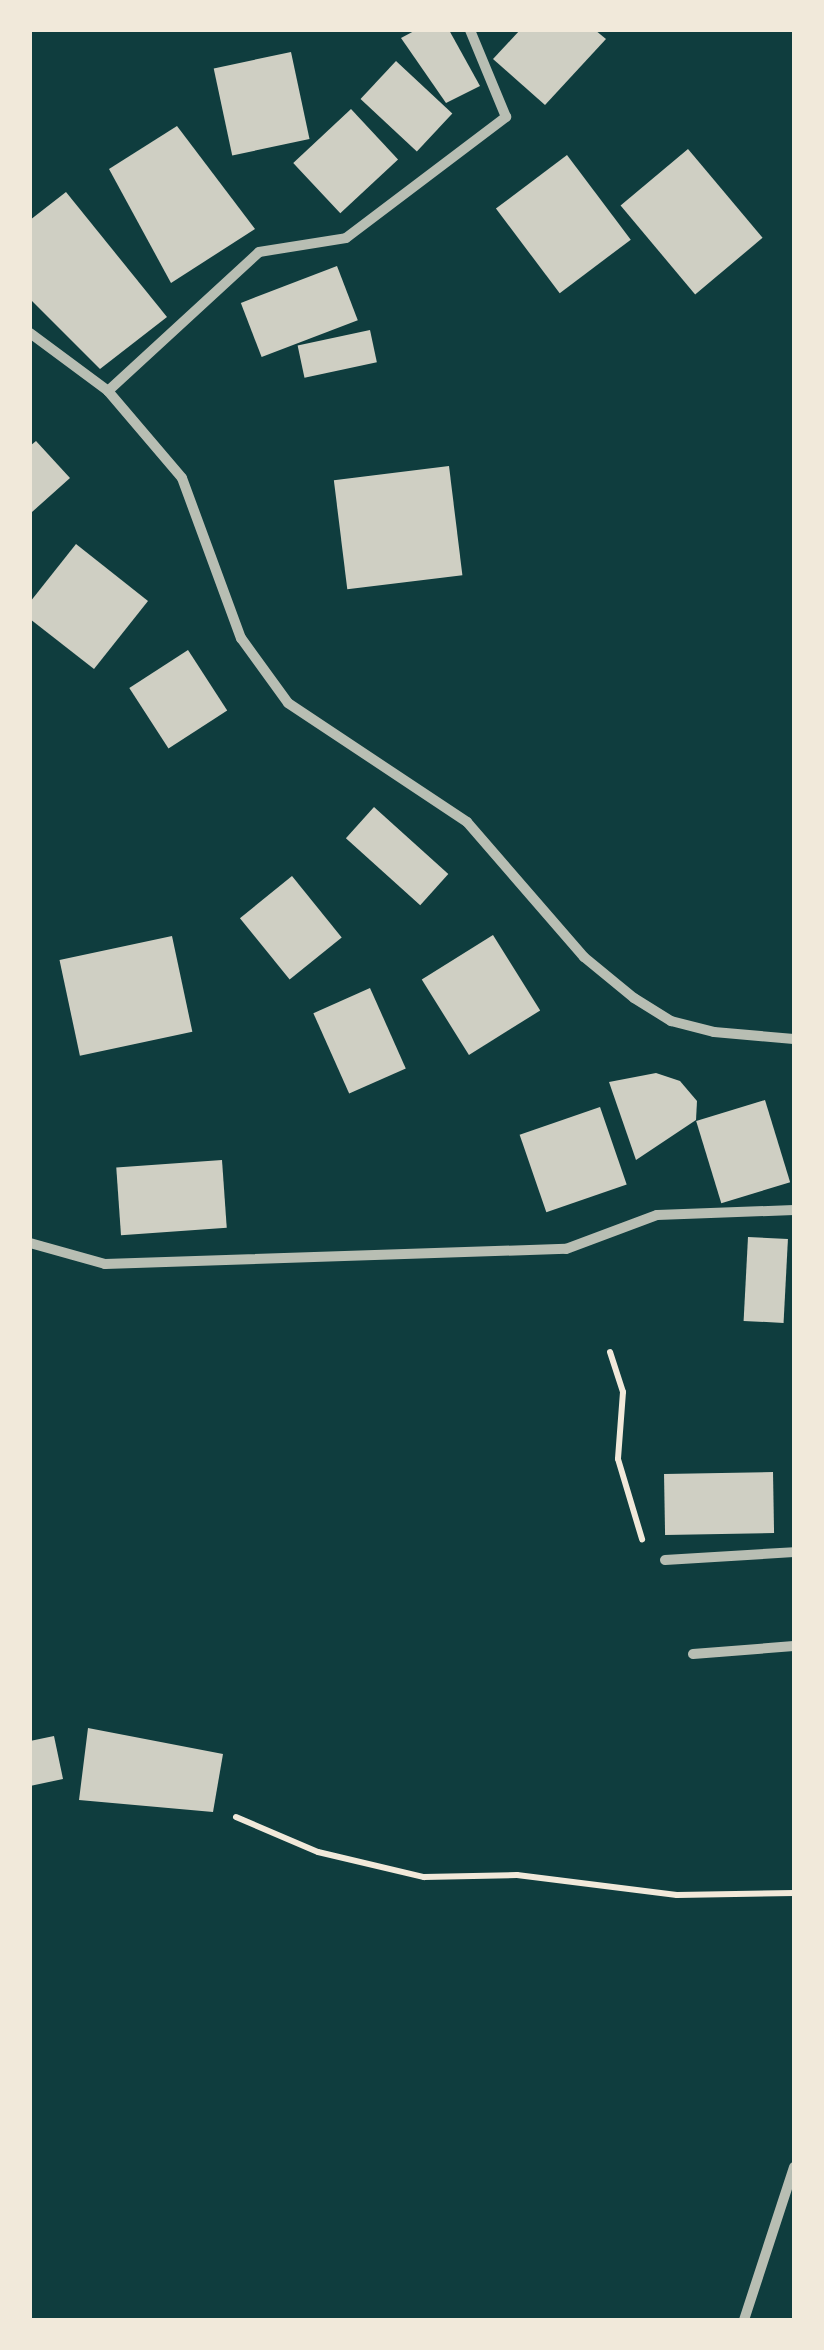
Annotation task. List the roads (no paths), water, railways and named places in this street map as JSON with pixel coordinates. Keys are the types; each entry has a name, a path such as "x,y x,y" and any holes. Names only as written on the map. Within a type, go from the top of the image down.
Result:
{"street":[{"path":"108,391 259,252 346,238 506,118 470,30"},
{"path":"30,333 108,391 182,478 241,638 288,703 466,822 584,957 634,998 671,1021 714,1032 794,1039"},
{"path":"30,1243 105,1264 566,1250 657,1215 794,1210"},
{"path":"665,1560 794,1552"},
{"path":"694,1654 794,1646"},
{"path":"744,2320 794,2167"}]}
